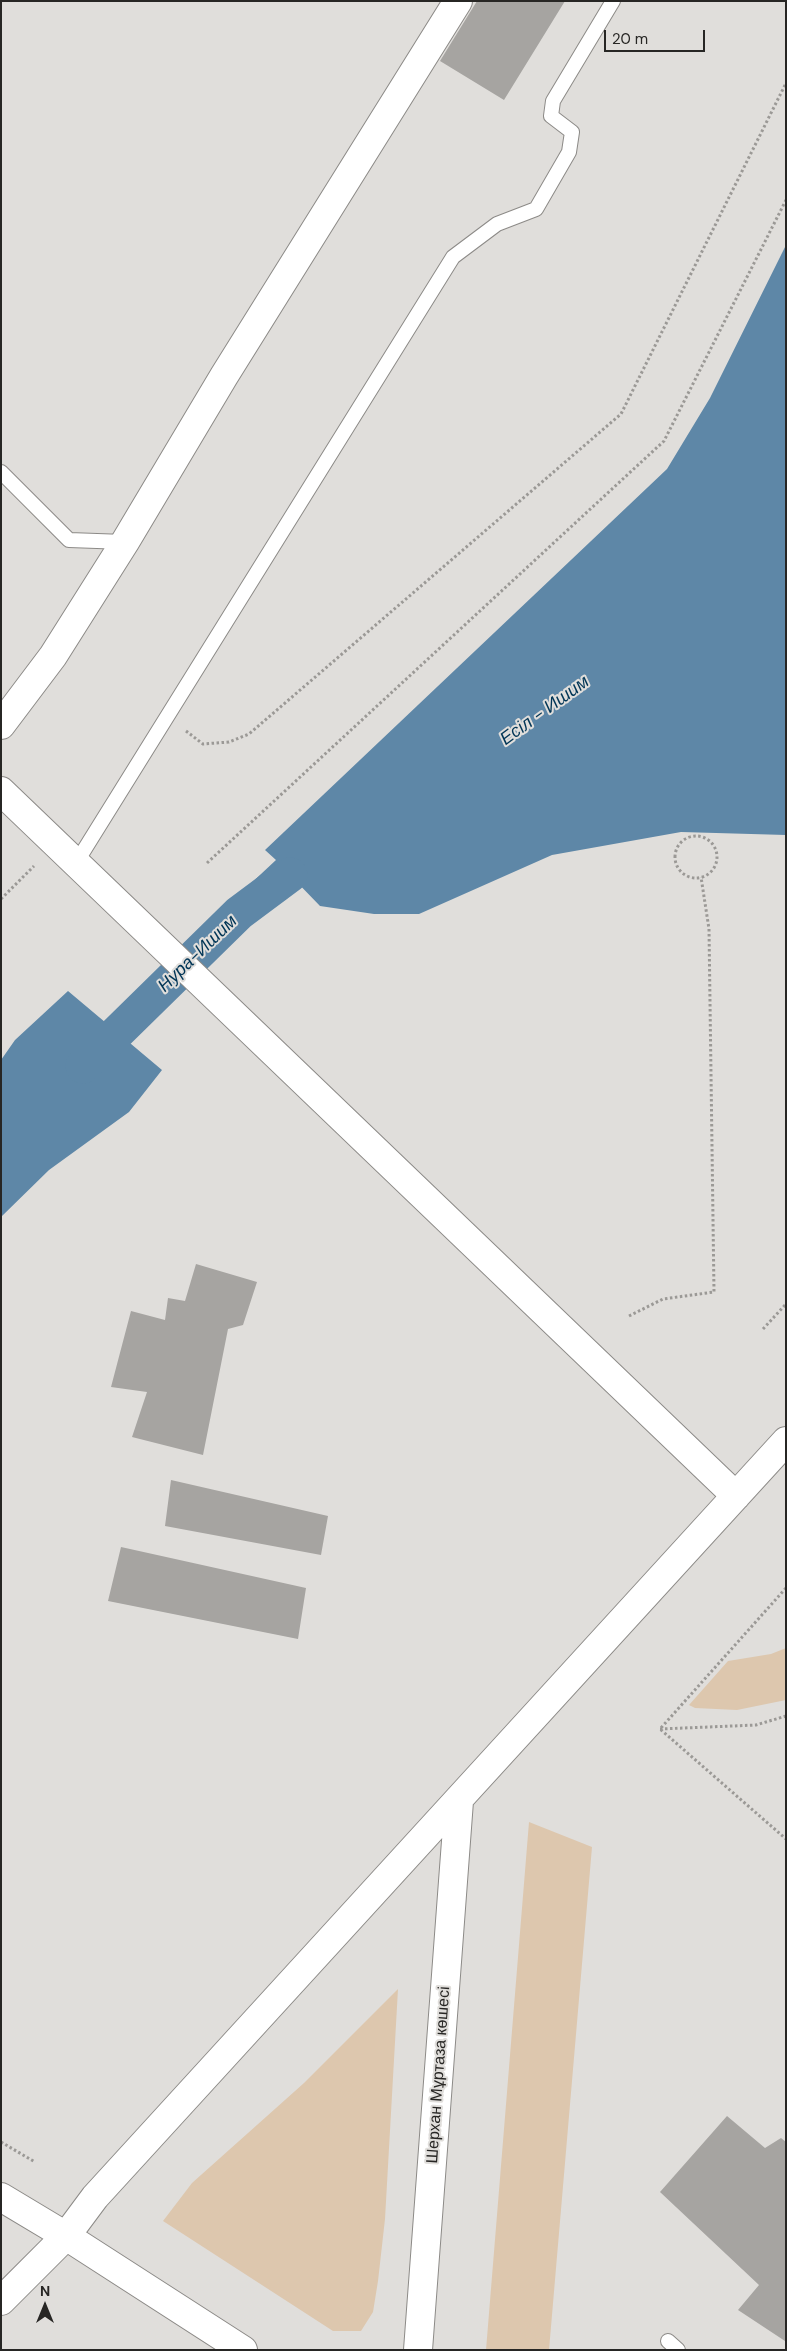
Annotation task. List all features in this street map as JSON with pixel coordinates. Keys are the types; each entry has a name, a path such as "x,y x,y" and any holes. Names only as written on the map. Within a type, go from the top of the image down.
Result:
{"street":[{"path":"1,725 53,656 125,542 224,376 458,1"},
{"path":"1,791 736,1496"},
{"path":"1,2301 66,2236 95,2197 786,1441"},
{"name":"Шерхан Мұртаза көшесі","path":"418,2350 459,1800"},
{"path":"1,2197 66,2236 243,2350"}],"lane":[{"path":"76,863 453,257 497,224 536,209 569,152 572,132 551,116 553,101 613,1"},
{"path":"1,472 69,540 125,542"}],"path":[{"path":"168,716 203,744 229,742 249,734 621,414 786,83"},
{"path":"207,863 664,441 786,200"},
{"path":"698,836 711,842 717,855 714,868 710,873 701,877 685,875 675,858 680,845 691,837 698,836"},
{"path":"1,899 56,845"},
{"path":"629,1316 663,1299 714,1292 709,929 701,877"},
{"path":"763,1329 786,1304"},
{"path":"660,1729 786,1588"},
{"path":"660,1729 756,1724 786,1716"},
{"path":"660,1729 786,1839"},
{"path":"1,2142 35,2162"}],"shaded area":[{"path":"786,1648 786,1700 737,1710 695,1708 689,1705 728,1661 771,1654"},
{"path":"529,1822 592,1847 549,2350 486,2350"},
{"path":"398,1989 385,2219 373,2312 361,2331 333,2331 163,2221 192,2183 304,2083"}],"water":[{"name":"Есіл - Ишим","path":"786,245 786,835 681,832 552,855 419,914 374,914 320,906 290,875 248,919 231,902 276,860 265,850 667,469 710,398"},
{"path":"68,991 162,1070 129,1112 49,1170 1,1217 1,1060 15,1040"}],"building":[{"path":"477,1 565,1 504,100 440,61"},
{"path":"196,1264 257,1282 243,1325 228,1329 203,1455 132,1437 147,1392 111,1387 131,1311 165,1320 168,1298 185,1301"},
{"path":"171,1480 328,1516 321,1555 165,1526"},
{"path":"121,1547 306,1588 298,1639 108,1601"},
{"path":"727,2116 765,2148 781,2138 786,2142 785,2341 738,2310 759,2285 660,2192"}],"waterway":[{"name":"Нура-Ишим","path":"83,1066 239,913 290,875"}]}
